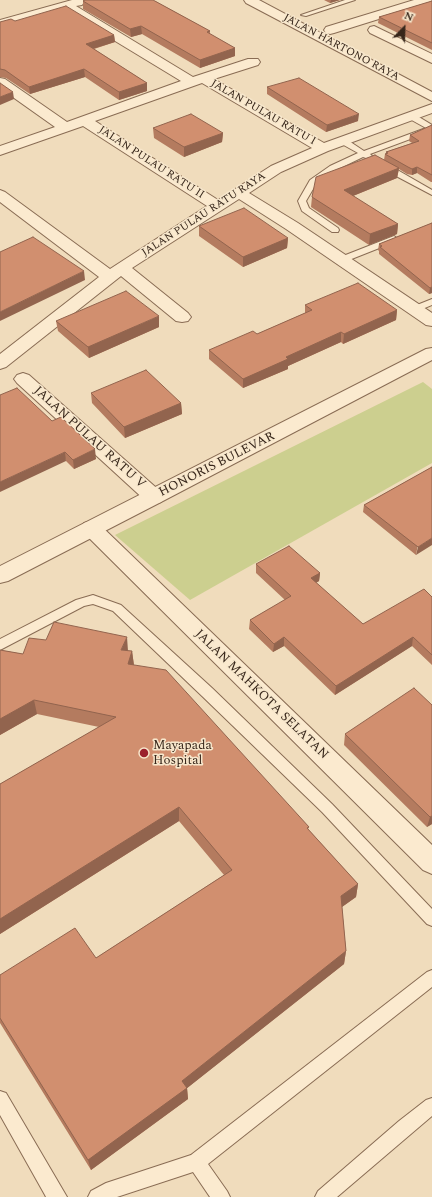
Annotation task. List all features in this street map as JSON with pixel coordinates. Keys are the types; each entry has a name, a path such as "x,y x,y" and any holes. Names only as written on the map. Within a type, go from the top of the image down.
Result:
{"street":[{"path":"0,24 83,0"},
{"name":"JALAN HARTONO RAYA","path":"250,0 432,96"},
{"name":"JALAN HARTONO RAYA","path":"273,0 398,65"},
{"name":"JALAN HARTONO RAYA","path":"318,23 389,0"},
{"name":"JALAN HARTONO RAYA","path":"330,30 419,1"},
{"name":"JALAN PULAU RATU I","path":"65,6 323,148"},
{"path":"374,30 432,59"},
{"path":"0,151 197,80 253,62"},
{"path":"0,82 66,128"},
{"name":"JALAN PULAU RATU RAYA","path":"0,363 115,272 276,169 343,140 432,108"},
{"name":"JALAN PULAU RATU II","path":"85,121 217,206"},
{"path":"238,192 432,321"},
{"path":"0,195 182,317"},
{"name":"HONORIS BULEVAR","path":"0,575 432,353"},
{"name":"JALAN PULAU RATU V","path":"23,379 154,497"},
{"name":"JALAN MAHKOTA SELATAN","path":"91,528 432,862"}],"lane":[{"path":"304,15 352,0"},
{"path":"411,116 432,128"},
{"path":"335,230 305,209 302,201 313,182 323,174 365,153 432,128"},
{"path":"343,140 372,159 432,193"},
{"path":"341,260 404,236"},
{"path":"415,309 432,302"},
{"path":"0,645 80,603 93,598 116,608 207,692 327,808 432,919"},
{"path":"97,1197 106,1192 196,1162 432,977"},
{"path":"0,1099 50,1189 58,1197"},
{"path":"324,1197 405,1127 432,1106"},
{"path":"196,1162 221,1197"}],"green space":[{"path":"423,382 432,389 432,463 190,600 115,535"}],"building":[{"path":"153,0 210,31 207,32 235,48 200,60 141,26 130,29 83,1"},
{"path":"432,1 432,43 379,17"},
{"path":"66,6 114,35 86,44 147,83 119,92 84,69 29,87 5,70 0,69 0,22 11,19 15,21"},
{"path":"299,78 359,114 327,125 267,87"},
{"path":"0,83 13,92 0,97"},
{"path":"191,114 223,133 184,147 153,128"},
{"path":"432,125 432,175 417,167 412,169 385,154 388,153 386,152 419,141 410,135"},
{"path":"375,155 399,168 344,190 398,224 370,234 312,197 316,177"},
{"path":"244,208 288,238 243,257 199,226"},
{"path":"432,223 432,287 430,288 380,247 382,246 379,244"},
{"path":"33,237 84,271 0,312 0,252"},
{"path":"358,283 397,310 344,334 341,332 286,357 288,359 243,379 209,350 253,331 257,334 312,310 305,305"},
{"path":"126,291 159,316 88,347 56,321"},
{"path":"146,370 181,403 124,427 91,393"},
{"path":"17,388 52,421 61,417 95,449 73,460 65,452 0,482 0,395"},
{"path":"432,467 432,538 418,547 364,505"},
{"path":"289,546 320,573 311,578 363,624 424,589 432,597 432,655 413,637 336,686 284,637 274,644 250,620 291,596 256,564"},
{"path":"54,622 127,637 121,650 132,651 128,664 166,670 309,827 307,828 358,884 341,896 346,951 182,1081 187,1088 88,1160 0,1018 0,975 75,928 96,958 232,870 179,807 0,919 0,784 116,717 34,700 0,719 0,650 23,654 29,638 46,640"},
{"path":"414,688 432,705 432,816 430,817 345,734"}],"place":[{"name":"Mayapada Hospital","path":"144,753"}]}
